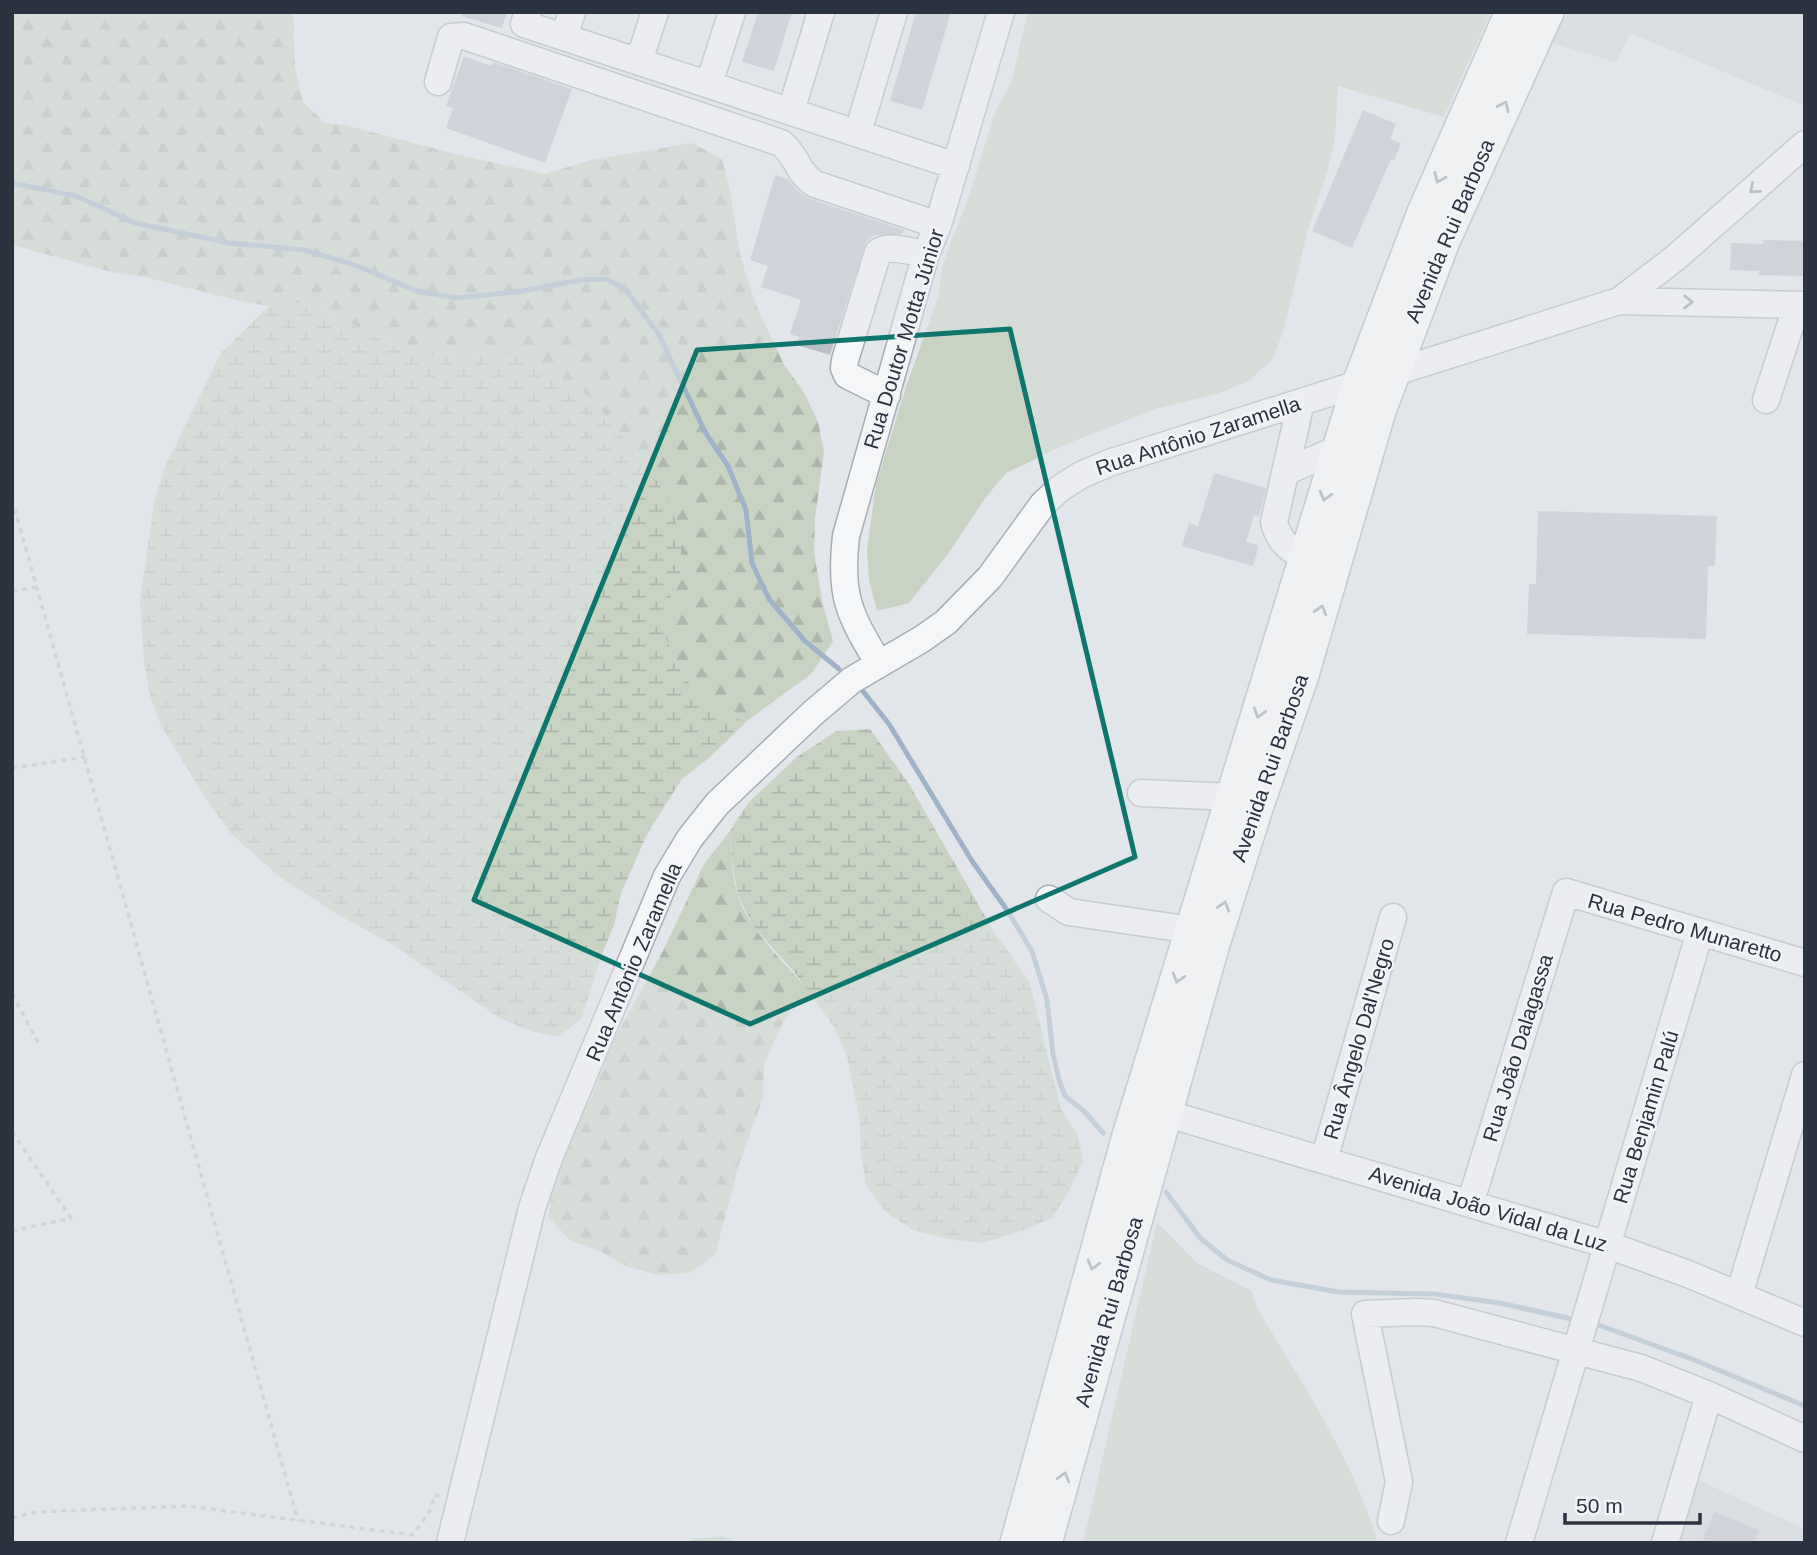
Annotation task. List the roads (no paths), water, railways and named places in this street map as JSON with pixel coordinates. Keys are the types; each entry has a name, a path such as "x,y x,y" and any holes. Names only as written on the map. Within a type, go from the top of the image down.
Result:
{"main road":[{"name":"Avenida Rui Barbosa","path":"1017,1543 1125,1203 1142,1143 1192,930 1359,384 1423,215 1512,12"},
{"name":"Avenida Rui Barbosa","path":"1142,1143 1165,1113 1227,897 1302,675 1367,447 1392,373 1443,241 1547,12"},
{"name":"Avenida Rui Barbosa","path":"1045,1543 1125,1203"}],"street":[{"path":"528,12 524,24 568,25 639,61 956,166"},
{"path":"639,61 655,12"},
{"path":"709,84 732,12"},
{"path":"791,111 821,12"},
{"path":"858,132 894,12"},
{"name":"Rua Doutor Motta Júnior","path":"879,664 845,596 843,568 846,536 926,254 938,225 1001,12"},
{"path":"438,82 451,37 464,36 781,143 787,148 803,176 815,184 938,225"},
{"path":"1619,300 1674,259 1805,144"},
{"path":"887,396 847,375 845,360 878,252 884,248 893,248 926,254"},
{"path":"1619,300 1801,305 1766,400"},
{"name":"Rua Antônio Zaramella","path":"450,1543 532,1208 549,1157 667,876 690,838 717,804 838,691 922,639 968,601 990,577 1043,503 1081,475 1110,463 1619,300"},
{"path":"1301,402 1275,522 1278,537 1287,548 1307,559"},
{"path":"1285,472 1338,449"},
{"path":"1142,793 1233,797"},
{"name":"Rua Pedro Munaretto","path":"1566,892 1805,963"},
{"name":"Rua João Dalagassa","path":"1470,1204 1566,892"},
{"path":"1049,899 1069,912 1192,930"},
{"name":"Rua Ângelo Dal'Negro","path":"1324,1160 1393,918"},
{"name":"Rua Benjamin Palú","path":"1519,1543 1700,932"},
{"path":"1739,1295 1805,1075"},
{"name":"Avenida João Vidal da Luz","path":"1165,1113 1608,1245 1666,1265 1805,1324"},
{"path":"1391,1521 1399,1482 1365,1314 1415,1311 1434,1313 1578,1344 1709,1395 1805,1439"},
{"path":"1665,1543 1709,1395"}],"waterway":[{"path":"12,183 76,196 135,223 229,243 304,250 352,264 417,291 457,298 516,292 581,280 607,279 626,290 659,335 705,432 728,466 746,510 752,563 769,599 805,641 839,669"},
{"path":"862,690 889,724 972,861 1032,951 1047,1000 1053,1054 1065,1096 1084,1111 1103,1133"},
{"path":"1166,1192 1200,1238 1227,1260 1271,1280 1339,1292 1434,1294 1500,1303 1576,1320"},
{"path":"1593,1323 1692,1359 1805,1406"}]}
